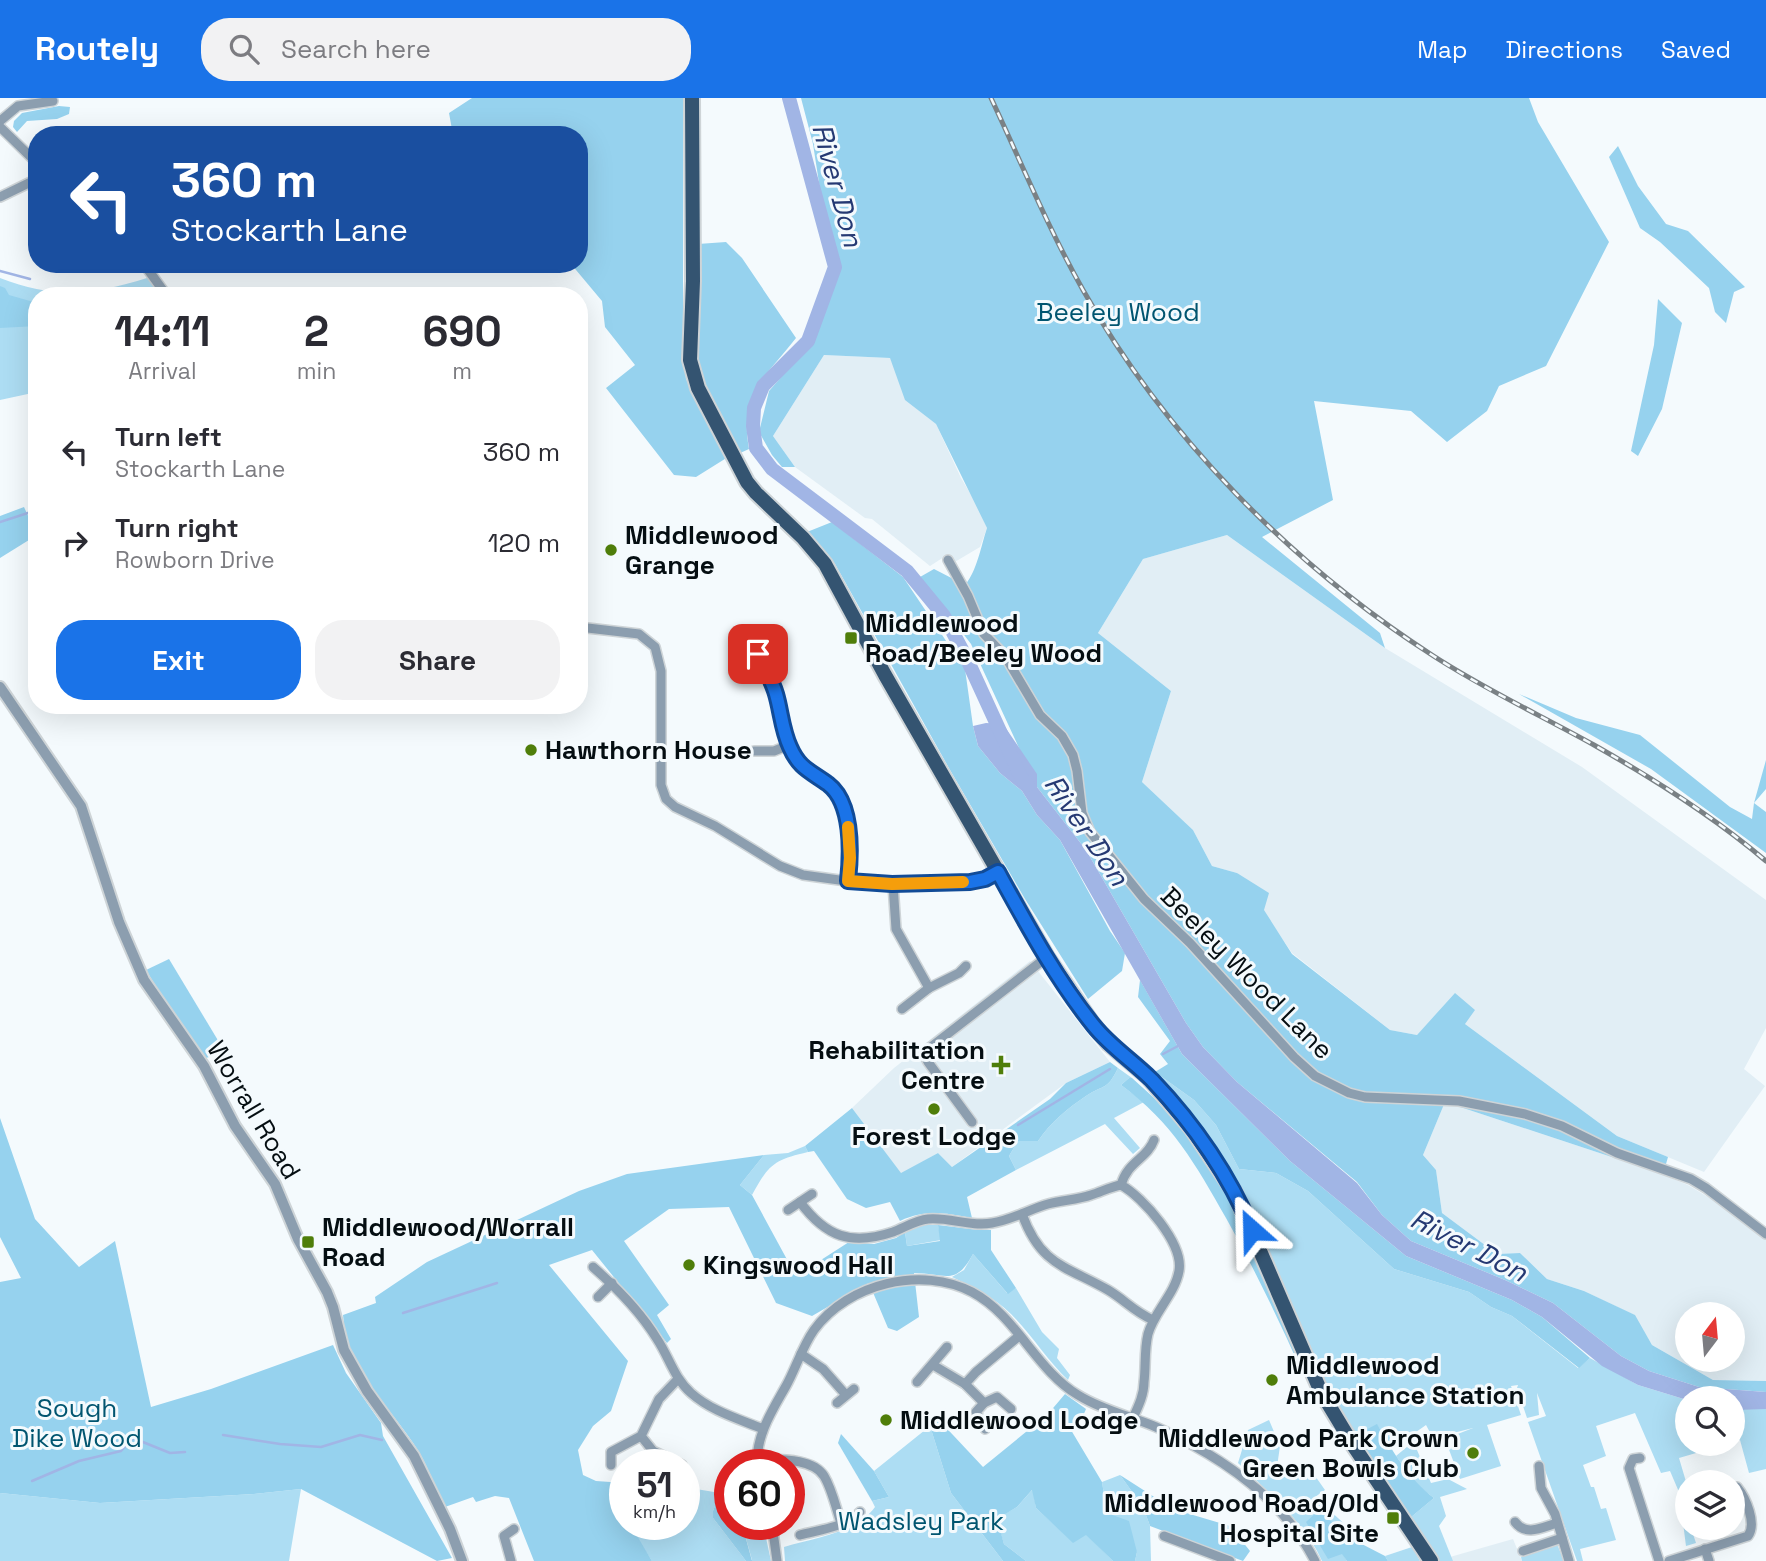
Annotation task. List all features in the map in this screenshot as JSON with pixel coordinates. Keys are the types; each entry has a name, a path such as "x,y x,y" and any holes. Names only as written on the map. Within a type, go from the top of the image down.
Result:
{"main road":[{"path":"692,98 693,281 690,360 695,380 747,482 756,494 803,538 825,565 1047,957 1109,1044 1157,1086 1213,1159 1244,1212 1289,1322 1329,1405 1432,1561"}],"street":[{"path":"28,154 0,124 18,106 52,100"},
{"path":"0,197 28,183"},
{"name":"Beeley Wood Lane","path":"948,560 968,596 984,634 1005,656 1040,715 1062,736 1073,755 1082,813 1090,832 1144,900 1190,943 1276,1038 1315,1076 1349,1093 1365,1097 1459,1101 1525,1114 1562,1126 1616,1153 1691,1179 1766,1234"},
{"path":"588,629 639,634 655,647 661,671 661,785 670,804 715,826 793,872 819,878 892,884 970,882 985,879 998,872"},
{"path":"758,654 773,684 789,745 802,766 830,785 841,805 850,845 848,881"},
{"name":"Worrall Road","path":"0,687 81,806 120,922 144,980 204,1066 235,1126 262,1161 275,1184 298,1239 330,1299 344,1350 367,1391 414,1456 462,1561"},
{"path":"754,751 774,751 789,745"},
{"path":"892,884 896,929 929,988"},
{"path":"972,1122 928,1062 927,1051 1047,957"},
{"path":"902,1009 929,988 959,973 966,966"},
{"path":"1121,1185 1127,1171 1148,1151 1154,1140"},
{"path":"800,1202 818,1223 838,1235 855,1239 881,1236 926,1219 972,1225 994,1223 1048,1204 1093,1195 1112,1186 1121,1185 1138,1196 1173,1243 1179,1258 1177,1278 1153,1320 1144,1354 1144,1385 1133,1418"},
{"path":"788,1210 812,1194"},
{"path":"1022,1214 1033,1238 1058,1265 1112,1292 1137,1313 1153,1320"},
{"path":"593,1267 612,1283 658,1340 678,1379 700,1400 763,1429"},
{"path":"759,1449 763,1429 815,1328 832,1312 869,1290 911,1279 935,1280 971,1291 993,1307 1042,1364 1069,1389 1097,1405 1133,1418 1206,1452 1250,1482 1282,1512 1315,1561"},
{"path":"598,1297 612,1283"},
{"path":"965,1384 1019,1336"},
{"path":"917,1382 947,1347"},
{"path":"801,1354 850,1392 837,1402"},
{"path":"933,1365 965,1384 984,1403"},
{"path":"614,1449 641,1436 659,1399 678,1379"},
{"path":"985,1429 976,1412 984,1403 997,1397 1010,1409"},
{"path":"641,1436 651,1449"},
{"path":"1640,1458 1633,1460 1629,1468 1660,1561"},
{"path":"805,1466 819,1470 826,1480 841,1523"},
{"path":"1539,1466 1541,1489 1557,1523 1569,1561"},
{"path":"1745,1502 1753,1524 1751,1533 1745,1537"},
{"path":"805,1534 841,1523 860,1512"},
{"path":"1515,1522 1526,1531 1557,1523"},
{"path":"511,1561 504,1536 514,1529"},
{"path":"1164,1536 1211,1557 1230,1561"},
{"path":"1523,1551 1562,1538"},
{"path":"774,1540 777,1561"},
{"path":"1669,1561 1735,1540"},
{"path":"1705,1549 1709,1561"}],"shaded area":[{"path":"824,355 890,358 916,408 936,424 977,505 987,528 980,547 953,563 947,555 930,566 872,519 865,518 795,467 773,436"},
{"path":"1227,535 1385,648 1582,767 1766,900 1766,1028 1744,1069 1765,1086 1704,1172 1617,1136 1465,1024 1456,994 1417,1035 1390,1030 1292,953 1237,873 1212,866 1193,830 1142,782 1171,691 1098,633 1143,559"},
{"path":"986,723 1003,724 1037,774 1037,787 1086,850 1186,1023 1203,1047 1237,1082 1357,1183 1382,1215 1411,1241 1553,1303 1621,1356 1649,1371 1696,1386 1675,1386 1675,1396 1638,1385 1602,1366 1542,1317 1512,1300 1406,1256 1290,1161 1182,1054 1060,840 1037,815 1022,791 1000,773 978,746 973,726"},
{"name":"Rehabilitation Centre","path":"1030,961 1110,1062 1066,1083 952,1167 938,1153 901,1174 852,1108 894,1068"},
{"path":"1445,1102 1651,1170 1688,1185 1766,1232 1766,1381 1713,1380 1699,1372 1745,1372 1745,1302 1675,1302 1675,1358 1652,1345 1634,1315 1584,1291 1547,1279 1520,1253 1497,1254 1442,1213 1436,1170 1423,1155"},
{"path":"1745,1390 1766,1392 1766,1409 1745,1410"},
{"path":"1513,1539 1522,1561 1452,1561 1450,1557"}],"green space":[{"path":"472,98 683,98 683,350 686,379 728,457 696,477 674,475 606,388 635,365 605,327 602,301 579,273 588,273 588,126 451,126 449,113"},
{"name":"Beeley Wood","path":"801,98 1529,98 1538,122 1609,242 1546,366 1499,386 1487,411 1447,442 1411,411 1314,401 1333,500 1262,537 1380,633 1385,648 1227,535 1143,559 1098,633 1171,691 1142,782 1193,830 1212,866 1237,873 1269,893 1264,910 1292,954 1390,1030 1417,1035 1455,993 1475,1010 1465,1024 1617,1136 1668,1157 1666,1164 1651,1170 1445,1102 1423,1155 1436,1170 1442,1213 1497,1254 1520,1253 1547,1279 1584,1291 1635,1315 1652,1345 1675,1358 1675,1372 1699,1372 1713,1380 1766,1381 1766,1392 1745,1390 1745,1386 1696,1386 1649,1371 1621,1356 1553,1303 1411,1241 1382,1215 1357,1182 1237,1082 1203,1047 1186,1023 1086,850 1037,787 971,644 920,577 934,569 965,585 976,566 987,528 936,424 905,400 890,358 824,355 773,436 795,467 782,467 759,432 769,391 797,359 830,296 828,241 813,144"},
{"path":"59,106 70,107 69,114 57,119 27,121 17,132 13,127 14,121 22,113"},
{"path":"1618,146 1638,186 1666,224 1688,231 1745,287 1734,292 1726,323 1715,312 1709,288 1660,242 1640,228 1609,157"},
{"path":"726,242 742,258 796,338 765,376 751,400 747,430 749,449 738,454 708,397 695,361 698,244"},
{"path":"0,278 29,287 28,394 0,400"},
{"path":"147,278 154,287 113,287"},
{"path":"0,286 5,288 9,295 28,300 28,326 0,328"},
{"path":"1658,299 1682,323 1662,409 1638,456 1631,451 1654,345"},
{"path":"24,507 28,516 28,541 0,558 0,516"},
{"path":"832,522 903,577 965,669 978,746 1000,773 1022,791 1037,815 1060,840 1125,953 1122,971 1088,999 1025,899 835,564 807,532"},
{"path":"1519,694 1576,718 1640,735 1730,807 1752,819 1754,803 1766,812 1766,853 1651,769"},
{"path":"1766,760 1766,789 1754,803"},
{"path":"169,959 225,1052 206,1058 146,970"},
{"path":"1140,980 1182,1054 1290,1161 1406,1256 1512,1300 1542,1317 1590,1358 1579,1368 1512,1316 1491,1307 1469,1292 1394,1269 1308,1191 1276,1173 1239,1169 1216,1125 1194,1100 1155,1072 1168,1064 1160,1054 1170,1041 1138,997"},
{"path":"1110,1062 1118,1068 1108,1084 1066,1111 1038,1141 1018,1141 1009,1156 1016,1170 967,1197 972,1218 927,1213 900,1221 890,1202 866,1208 847,1199 814,1151 808,1152 805,1146 852,1108 901,1173 938,1153 952,1167 1050,1099 1066,1083"},
{"path":"1118,1068 1132,1078 1121,1085 1144,1102 1114,1118 1140,1148 1133,1154 1105,1124 1016,1170 1009,1156 1018,1141 1038,1141 1066,1111 1108,1084"},
{"path":"1155,1072 1194,1100 1216,1125 1239,1169 1276,1173 1308,1191 1394,1269 1469,1292 1491,1307 1512,1316 1578,1368 1590,1358 1638,1385 1675,1396 1675,1456 1686,1456 1679,1458 1683,1470 1675,1470 1675,1483 1670,1471 1661,1473 1635,1413 1596,1426 1606,1456 1583,1465 1601,1509 1606,1508 1616,1540 1580,1549 1583,1561 1577,1561 1528,1422 1546,1416 1537,1393 1539,1415 1527,1418 1518,1385 1511,1386 1521,1415 1487,1425 1501,1466 1460,1479 1445,1439 1473,1428 1433,1438 1426,1425 1392,1449 1377,1425 1356,1435 1328,1393 1241,1195 1149,1074"},
{"path":"1129,1078 1153,1097 1196,1145 1227,1191 1309,1381 1204,1180 1169,1129 1121,1085"},
{"name":"Sough Dike Wood","path":"0,1118 35,1219 79,1267 115,1241 151,1407 211,1389 333,1345 346,1373 381,1423 383,1436 452,1558 437,1561 301,1489 100,1503 0,1493 0,1282 21,1278 0,1237"},
{"path":"805,1146 808,1152 780,1161 768,1170 752,1195 740,1185 764,1155 788,1153"},
{"path":"764,1155 740,1185 752,1195 796,1276 849,1242 874,1244 896,1238 905,1232 907,1246 940,1241 938,1225 991,1230 991,1250 1016,1288 1008,1294 973,1254 955,1275 914,1273 919,1317 897,1331 888,1328 869,1283 812,1316 776,1303 729,1207 669,1209 624,1241 669,1305 657,1315 671,1339 667,1343 592,1250 549,1265 628,1361 611,1411 593,1426 578,1450 583,1475 596,1481 609,1482 609,1540 640,1540 652,1561 534,1561 509,1498 495,1496 476,1502 473,1497 445,1507 419,1452 361,1371 346,1335 343,1315 376,1303 375,1297 427,1262 579,1191 627,1174"},
{"path":"922,1225 938,1225 941,1240 907,1246 905,1232"},
{"path":"973,1254 1007,1293 1016,1288 1042,1332 1059,1349 1057,1358 1070,1375 1068,1380 1019,1322 998,1302 952,1277 964,1270"},
{"path":"1065,1394 1086,1409 1080,1423 1071,1430 1102,1482 1107,1513 1129,1521 1137,1552 1135,1561 1113,1561 1086,1535 1073,1543 1036,1508 1032,1490 1017,1507 997,1519 1004,1544 1026,1561 1003,1561 951,1493 930,1426 938,1419 983,1467 1048,1414"},
{"path":"1745,1409 1766,1409 1766,1469 1749,1473 1744,1456"},
{"path":"1269,1420 1280,1446 1277,1467 1313,1473 1325,1490 1315,1497 1362,1540 1356,1541 1318,1512 1347,1561 1322,1561 1296,1520 1238,1463 1248,1430"},
{"path":"1377,1424 1409,1473 1434,1498 1410,1518 1356,1435"},
{"name":"Wadsley Park","path":"930,1426 951,1493 1003,1561 785,1561 784,1547 846,1529 867,1516 875,1507 872,1501 889,1497 874,1471"},
{"path":"841,1434 874,1471 889,1497 872,1501 838,1443"},
{"path":"1419,1437 1417,1450 1431,1483 1448,1479 1467,1489 1440,1497 1446,1516 1439,1526 1453,1561 1438,1561 1410,1518 1434,1498 1417,1485 1396,1456"},
{"path":"1120,1475 1143,1507 1150,1526 1151,1561 1135,1561 1137,1552 1107,1513 1102,1482"},
{"path":"1120,1475 1173,1509 1230,1526 1250,1551 1243,1561 1150,1526 1143,1507"},
{"path":"301,1489 289,1561 0,1561 0,1493 100,1503"},
{"name":"Wadsley Park","path":"1033,1489 1036,1508 1073,1542 1086,1534 1113,1561 1026,1561 1004,1544 996,1519 1017,1507"},
{"path":"700,1490 714,1492 714,1540 730,1540 746,1561 652,1561 638,1540 700,1540"},
{"path":"1318,1511 1356,1541 1385,1556 1388,1561 1347,1561 1342,1554 1328,1559 1306,1522"},
{"path":"730,1540 746,1540 752,1561 746,1561"},
{"path":"746,1540 766,1540 771,1561 748,1561 752,1560"},
{"path":"1685,1540 1695,1540 1696,1543 1686,1546"},
{"path":"1557,1544 1564,1561 1522,1561 1521,1557"},
{"path":"1412,1547 1420,1561 1388,1561 1385,1556"}],"waterway":[{"name":"River Don","path":"789,98 835,267 808,341 763,386 754,408 756,448 772,469 907,571 944,616 966,657 1021,777 1028,785"},
{"path":"0,271 30,279"},
{"path":"0,522 28,513"},
{"path":"1163,1054 1178,1046"},
{"path":"1018,1125 1110,1069"},
{"path":"403,1313 497,1283"},
{"path":"223,1435 321,1447 360,1435 382,1440"},
{"path":"32,1481 79,1461 121,1451 133,1438 170,1453 185,1452"}],"railway":[{"path":"991,98 1058,243 1116,344 1152,396 1236,493 1330,581 1380,619 1472,679 1594,745 1661,785 1704,813 1766,861"}],"slow traffic":[{"path":"848,827 848,881 867,884 963,882"}],"place":[{"name":"Middlewood Grange","path":"611,550"},
{"name":"Middlewood Road/Beeley Wood","path":"851,638"},
{"name":"Hawthorn House","path":"531,750"},
{"name":"Rehabilitation Centre","path":"1001,1065"},
{"name":"Forest Lodge","path":"934,1109"},
{"name":"Middlewood/Worrall Road","path":"308,1242"},
{"name":"Kingswood Hall","path":"689,1265"},
{"name":"Middlewood Ambulance Station","path":"1272,1380"},
{"name":"Middlewood Lodge","path":"886,1420"},
{"name":"Middlewood Park Crown Green Bowls Club","path":"1473,1453"},
{"name":"Middlewood Road/Old Hospital Site","path":"1393,1518"}],"route":[{"path":"758,654 773,684 786,736 794,755 807,772 830,785 841,805 849,832 848,881 867,884 970,882 985,879 998,872 1047,957 1077,1002 1109,1044 1157,1086 1192,1129 1234,1193 1252,1230"}]}
